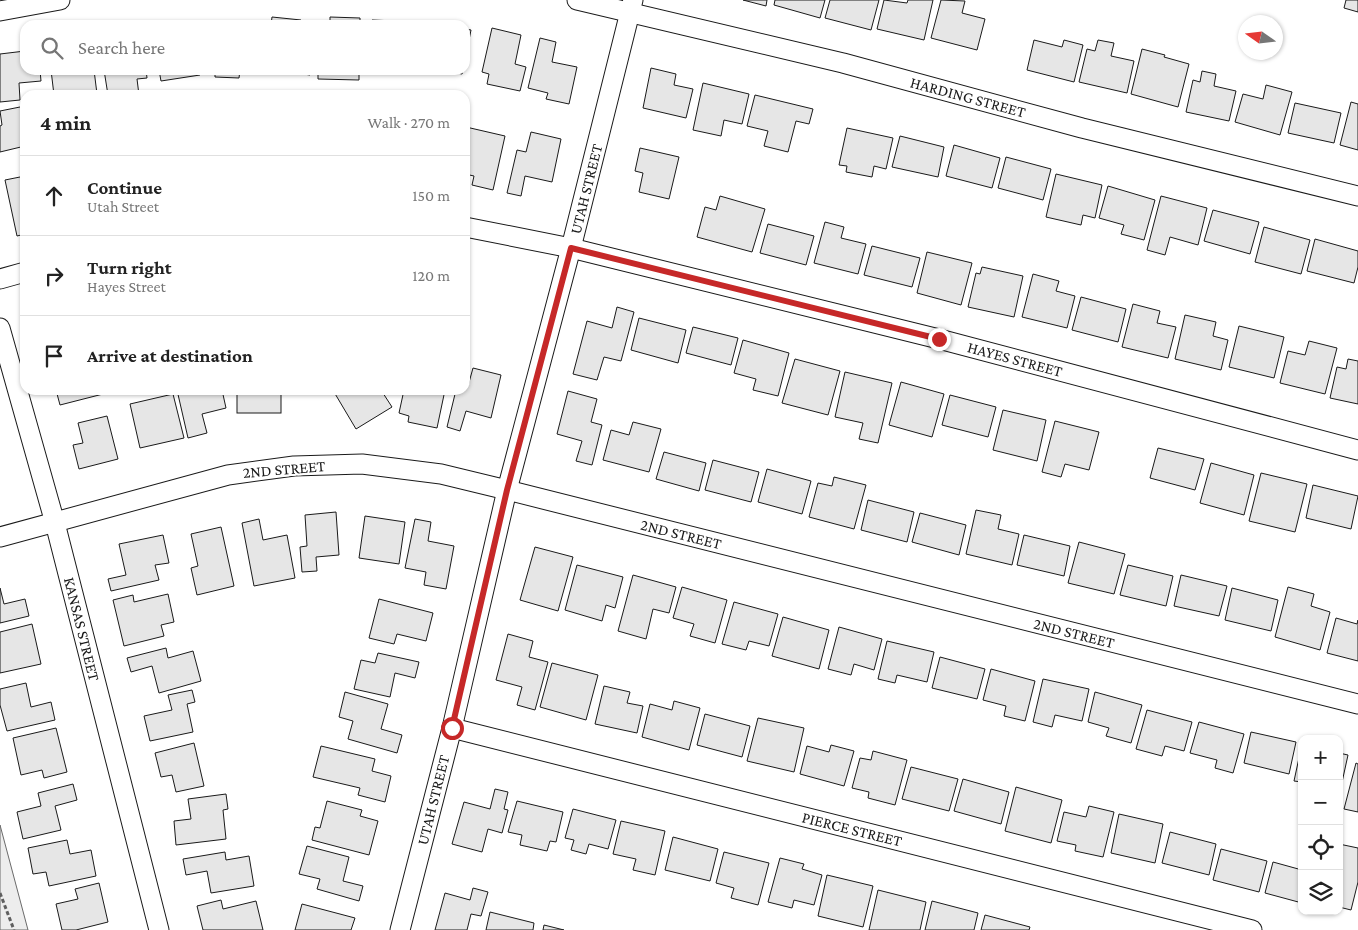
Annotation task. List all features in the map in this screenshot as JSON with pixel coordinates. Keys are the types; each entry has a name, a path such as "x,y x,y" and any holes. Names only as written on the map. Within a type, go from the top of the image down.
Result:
{"street":[{"path":"0,11 60,0"},
{"name":"HARDING STREET","path":"577,0 631,6 1082,128 1358,196"},
{"name":"UTAH STREET","path":"400,930 452,728 507,490 571,248 631,6"},
{"name":"HAYES STREET","path":"470,228 571,248 939,339 1358,450"},
{"path":"0,279 20,273"},
{"name":"KANSAS STREET","path":"0,328 55,522 160,930"},
{"name":"2ND STREET","path":"0,537 228,475 294,466 362,464 441,474 1358,704"},
{"name":"PIERCE STREET","path":"452,728 1252,930"}],"path":[{"path":"0,893 14,930"}],"shaded area":[{"path":"0,825 28,930 0,930"}],"building":[{"path":"743,0 767,0 766,6"},
{"path":"775,0 825,0 820,18 774,5"},
{"path":"830,0 879,0 871,30 825,18"},
{"path":"884,0 907,3 908,0 933,0 924,40 877,29"},
{"path":"941,0 965,1 962,13 985,19 977,50 931,38"},
{"path":"1346,0 1358,0 1358,12 1344,8"},
{"path":"272,17 301,20 272,20"},
{"path":"330,17 360,18 360,20 330,20"},
{"path":"492,28 521,35 515,64 526,67 520,91 487,84 489,74 482,72"},
{"path":"540,38 556,42 552,62 577,67 569,104 546,99 548,93 528,88"},
{"path":"1034,40 1062,47 1064,40 1083,45 1074,82 1027,70"},
{"path":"1098,40 1114,43 1111,56 1134,61 1127,93 1079,82 1087,49 1095,51"},
{"path":"1142,49 1189,64 1178,107 1131,94"},
{"path":"20,52 20,75 40,75 41,81 19,83 20,100 0,102 0,54"},
{"path":"651,68 676,74 674,85 693,89 686,118 643,108"},
{"path":"1202,71 1216,74 1214,86 1236,91 1229,121 1186,112 1193,80 1200,82"},
{"path":"52,75 95,75 96,90 53,90"},
{"path":"105,75 147,75 147,78 137,79 138,90 107,90"},
{"path":"160,75 200,75 161,81"},
{"path":"215,75 239,75 239,78 215,77"},
{"path":"318,75 359,75 359,80 318,79"},
{"path":"703,83 749,94 742,124 724,120 721,136 693,130"},
{"path":"1266,85 1292,92 1280,135 1235,122 1243,94 1263,99"},
{"path":"755,95 813,109 809,124 796,121 788,152 764,146 768,131 747,126"},
{"path":"1351,102 1358,104 1358,150 1340,145"},
{"path":"1295,103 1341,113 1334,143 1288,133"},
{"path":"20,107 20,147 0,152 0,126 2,125 0,111"},
{"path":"470,128 505,136 493,190 472,185 474,176 470,175"},
{"path":"847,128 893,138 886,169 874,166 872,177 846,172 847,166 839,165"},
{"path":"531,132 561,139 552,182 525,176 521,196 507,193 517,150 526,152"},
{"path":"900,136 944,147 938,177 892,167"},
{"path":"954,145 1000,158 992,188 946,176"},
{"path":"640,148 679,157 669,199 639,192 643,173 635,171"},
{"path":"1006,157 1051,169 1043,200 998,188"},
{"path":"1056,174 1102,185 1095,218 1083,215 1081,225 1046,217"},
{"path":"20,177 20,235 17,236 5,180"},
{"path":"1108,186 1155,200 1144,240 1121,234 1124,225 1099,218"},
{"path":"720,196 765,209 752,252 697,237 705,207 716,210"},
{"path":"1161,196 1207,208 1198,245 1170,237 1165,255 1147,250"},
{"path":"1213,210 1259,222 1250,254 1204,241"},
{"path":"825,222 844,227 841,238 866,244 858,274 814,263"},
{"path":"768,224 814,236 806,265 760,253"},
{"path":"1264,227 1310,240 1301,274 1255,262"},
{"path":"1315,239 1358,251 1358,267 1354,283 1307,271"},
{"path":"872,246 920,258 912,287 864,275"},
{"path":"927,252 972,263 961,305 917,293"},
{"path":"982,267 1023,276 1014,317 968,307 976,273 980,274"},
{"path":"1033,274 1059,281 1056,291 1075,296 1067,328 1022,317"},
{"path":"1081,297 1126,309 1118,342 1072,330"},
{"path":"1133,304 1160,311 1157,323 1176,327 1168,358 1122,347"},
{"path":"617,307 634,312 621,361 604,357 597,380 573,374 587,321 612,328"},
{"path":"1185,315 1216,322 1213,336 1228,340 1221,370 1175,359"},
{"path":"639,318 686,330 678,363 631,350"},
{"path":"1239,326 1284,337 1274,378 1229,367"},
{"path":"693,327 738,338 731,365 686,353"},
{"path":"743,340 789,353 778,396 753,390 756,379 734,373"},
{"path":"1309,341 1337,348 1325,394 1280,383 1288,351 1305,355"},
{"path":"795,359 840,371 828,415 782,403"},
{"path":"1348,359 1358,361 1358,404 1330,398 1337,367 1346,369"},
{"path":"473,368 501,375 491,418 466,411 460,431 447,427 455,395 470,395 470,379"},
{"path":"845,372 892,383 878,443 859,439 863,423 835,417"},
{"path":"901,382 944,394 932,437 889,425"},
{"path":"568,391 597,399 591,422 602,425 592,465 576,461 582,441 557,434"},
{"path":"57,395 99,395 60,405"},
{"path":"173,395 184,438 140,448 130,404"},
{"path":"178,395 223,395 226,408 202,414 207,433 188,438"},
{"path":"237,395 281,395 281,413 237,413"},
{"path":"336,395 384,395 392,407 356,429"},
{"path":"403,395 444,395 437,428 408,422 409,416 399,413"},
{"path":"950,395 996,407 988,437 942,425"},
{"path":"1003,410 1046,420 1037,461 993,450"},
{"path":"107,416 118,459 79,469 73,445 83,443 78,423"},
{"path":"1055,421 1099,432 1089,470 1065,464 1061,477 1042,472"},
{"path":"633,422 661,429 649,472 603,460 611,430 629,435"},
{"path":"1158,448 1204,459 1195,490 1150,478"},
{"path":"664,452 706,463 699,491 656,479"},
{"path":"713,460 759,472 751,502 705,490"},
{"path":"1211,463 1254,475 1244,515 1200,503"},
{"path":"767,469 811,481 802,514 758,502"},
{"path":"1261,473 1307,484 1295,532 1249,521"},
{"path":"834,477 866,485 854,529 809,517 818,483 832,486"},
{"path":"1313,485 1358,496 1351,529 1306,518"},
{"path":"868,500 914,512 907,542 861,530"},
{"path":"976,510 1001,515 998,529 1019,534 1012,565 966,554"},
{"path":"336,512 339,555 316,557 317,571 302,572 300,547 307,546 305,515"},
{"path":"920,513 966,525 959,555 912,542"},
{"path":"365,516 405,522 399,564 359,558"},
{"path":"259,519 263,540 287,535 295,578 254,586 242,523"},
{"path":"415,519 431,522 428,541 454,546 446,589 424,585 426,572 405,568"},
{"path":"221,527 234,586 197,595 191,568 198,566 191,534"},
{"path":"163,535 169,563 155,565 159,580 111,591 108,579 126,575 119,544"},
{"path":"1024,535 1070,546 1064,576 1017,565"},
{"path":"1079,542 1125,554 1114,594 1068,583"},
{"path":"535,547 573,557 558,611 520,600"},
{"path":"577,565 623,577 615,608 606,605 602,621 565,610"},
{"path":"1128,565 1173,576 1166,606 1120,595"},
{"path":"633,575 676,587 669,613 653,609 646,639 618,631"},
{"path":"1181,575 1227,586 1219,616 1174,606"},
{"path":"682,587 727,600 715,643 690,636 694,624 673,618"},
{"path":"1288,587 1314,594 1311,606 1330,612 1320,650 1275,637"},
{"path":"0,588 4,604 25,599 29,616 0,623"},
{"path":"1232,588 1278,600 1271,631 1225,620"},
{"path":"168,594 174,622 161,625 164,636 124,646 113,600 133,595 134,602"},
{"path":"379,599 433,613 426,641 397,634 394,644 369,638"},
{"path":"734,602 778,614 769,646 749,641 746,650 722,644"},
{"path":"783,617 829,630 819,669 772,656"},
{"path":"1336,618 1357,624 1358,620 1358,661 1327,653"},
{"path":"32,624 41,664 0,673 0,632"},
{"path":"839,627 882,639 874,670 854,664 851,675 828,669"},
{"path":"508,634 533,641 529,657 548,662 535,710 517,705 522,687 496,680"},
{"path":"887,641 934,652 927,682 897,675 895,683 878,679"},
{"path":"166,648 168,658 193,651 201,681 159,693 152,666 131,672 127,658"},
{"path":"378,653 419,662 415,678 395,673 390,697 354,689 361,660 375,663"},
{"path":"940,657 985,669 977,699 932,688"},
{"path":"552,663 598,675 586,720 540,707"},
{"path":"991,669 1035,681 1025,721 1004,716 1006,706 983,700"},
{"path":"1043,679 1089,689 1082,721 1055,715 1052,727 1033,722"},
{"path":"26,683 31,707 51,702 55,720 7,731 0,705 0,689"},
{"path":"604,686 630,692 627,703 643,706 637,733 595,724"},
{"path":"192,690 195,702 187,704 193,732 150,741 144,716 172,710 168,695"},
{"path":"345,692 388,704 381,729 402,735 397,753 348,739 353,721 339,717"},
{"path":"1095,692 1142,705 1131,743 1106,736 1109,728 1088,722"},
{"path":"674,701 700,708 689,750 642,737 650,704 672,710"},
{"path":"1147,710 1192,722 1184,751 1165,746 1162,756 1136,749"},
{"path":"705,714 750,726 742,757 697,745"},
{"path":"758,718 804,728 794,772 747,761"},
{"path":"1199,722 1244,734 1233,773 1215,768 1217,760 1190,753"},
{"path":"56,728 67,772 44,778 42,770 21,775 13,738"},
{"path":"1251,732 1296,742 1289,774 1244,763"},
{"path":"194,743 204,786 176,792 172,775 161,777 155,753"},
{"path":"831,745 854,751 844,786 800,774 807,746 829,752"},
{"path":"321,746 375,759 372,771 391,776 385,802 358,795 360,788 313,777"},
{"path":"873,751 907,760 895,805 868,798 869,792 852,788 860,758 871,760"},
{"path":"1343,754 1348,755 1343,778"},
{"path":"1298,762 1298,782 1294,781"},
{"path":"1356,763 1358,764 1358,812 1344,809"},
{"path":"911,767 958,779 949,811 902,799"},
{"path":"963,779 1009,792 1001,824 954,811"},
{"path":"73,784 77,800 55,806 61,830 23,839 17,812 41,806 38,793"},
{"path":"1016,787 1062,800 1051,843 1005,831"},
{"path":"495,789 508,792 504,809 508,810 502,833 488,829 482,852 452,844 464,802 490,809"},
{"path":"226,794 228,809 223,810 226,839 176,845 174,821 191,819 188,799"},
{"path":"327,801 362,810 360,816 378,821 369,855 312,840 315,827 320,828"},
{"path":"517,801 563,812 556,842 550,841 547,851 520,845 522,835 508,832"},
{"path":"1089,806 1114,812 1103,857 1075,851 1076,845 1057,841 1064,812 1086,817"},
{"path":"573,809 616,820 608,849 589,844 586,854 571,850 574,840 565,838"},
{"path":"1119,814 1163,824 1155,863 1111,853"},
{"path":"621,821 665,831 655,875 633,870 636,859 613,854"},
{"path":"1170,832 1216,844 1209,875 1162,863"},
{"path":"673,837 718,849 710,881 665,870"},
{"path":"67,840 70,854 91,850 96,876 49,886 46,872 33,874 28,848"},
{"path":"1343,845 1358,848 1358,882 1351,910 1343,908"},
{"path":"307,846 349,857 343,881 363,886 359,901 317,889 320,879 299,874"},
{"path":"1221,849 1267,861 1259,892 1213,880"},
{"path":"225,852 226,860 249,856 254,886 211,893 207,871 186,875 183,859"},
{"path":"724,852 769,863 758,905 731,898 734,888 716,883"},
{"path":"780,858 804,864 802,869 822,875 814,905 794,900 792,908 768,902"},
{"path":"1273,862 1298,869 1298,902 1265,893"},
{"path":"827,875 873,886 863,927 818,916"},
{"path":"99,883 108,922 76,930 62,930 56,904 78,899 75,889"},
{"path":"473,888 488,892 481,916 471,914 467,930 435,930 445,893 470,900"},
{"path":"878,890 926,902 920,930 869,930"},
{"path":"221,900 223,909 256,901 263,930 203,930 197,906"},
{"path":"932,901 978,913 974,930 925,930"},
{"path":"302,904 355,918 351,930 295,930"},
{"path":"490,912 534,923 533,930 486,930"},
{"path":"985,915 1030,927 1029,930 981,930"},
{"path":"544,925 564,930 543,930"}],"route":[{"path":"452,728 507,490 571,248 939,339"}]}
